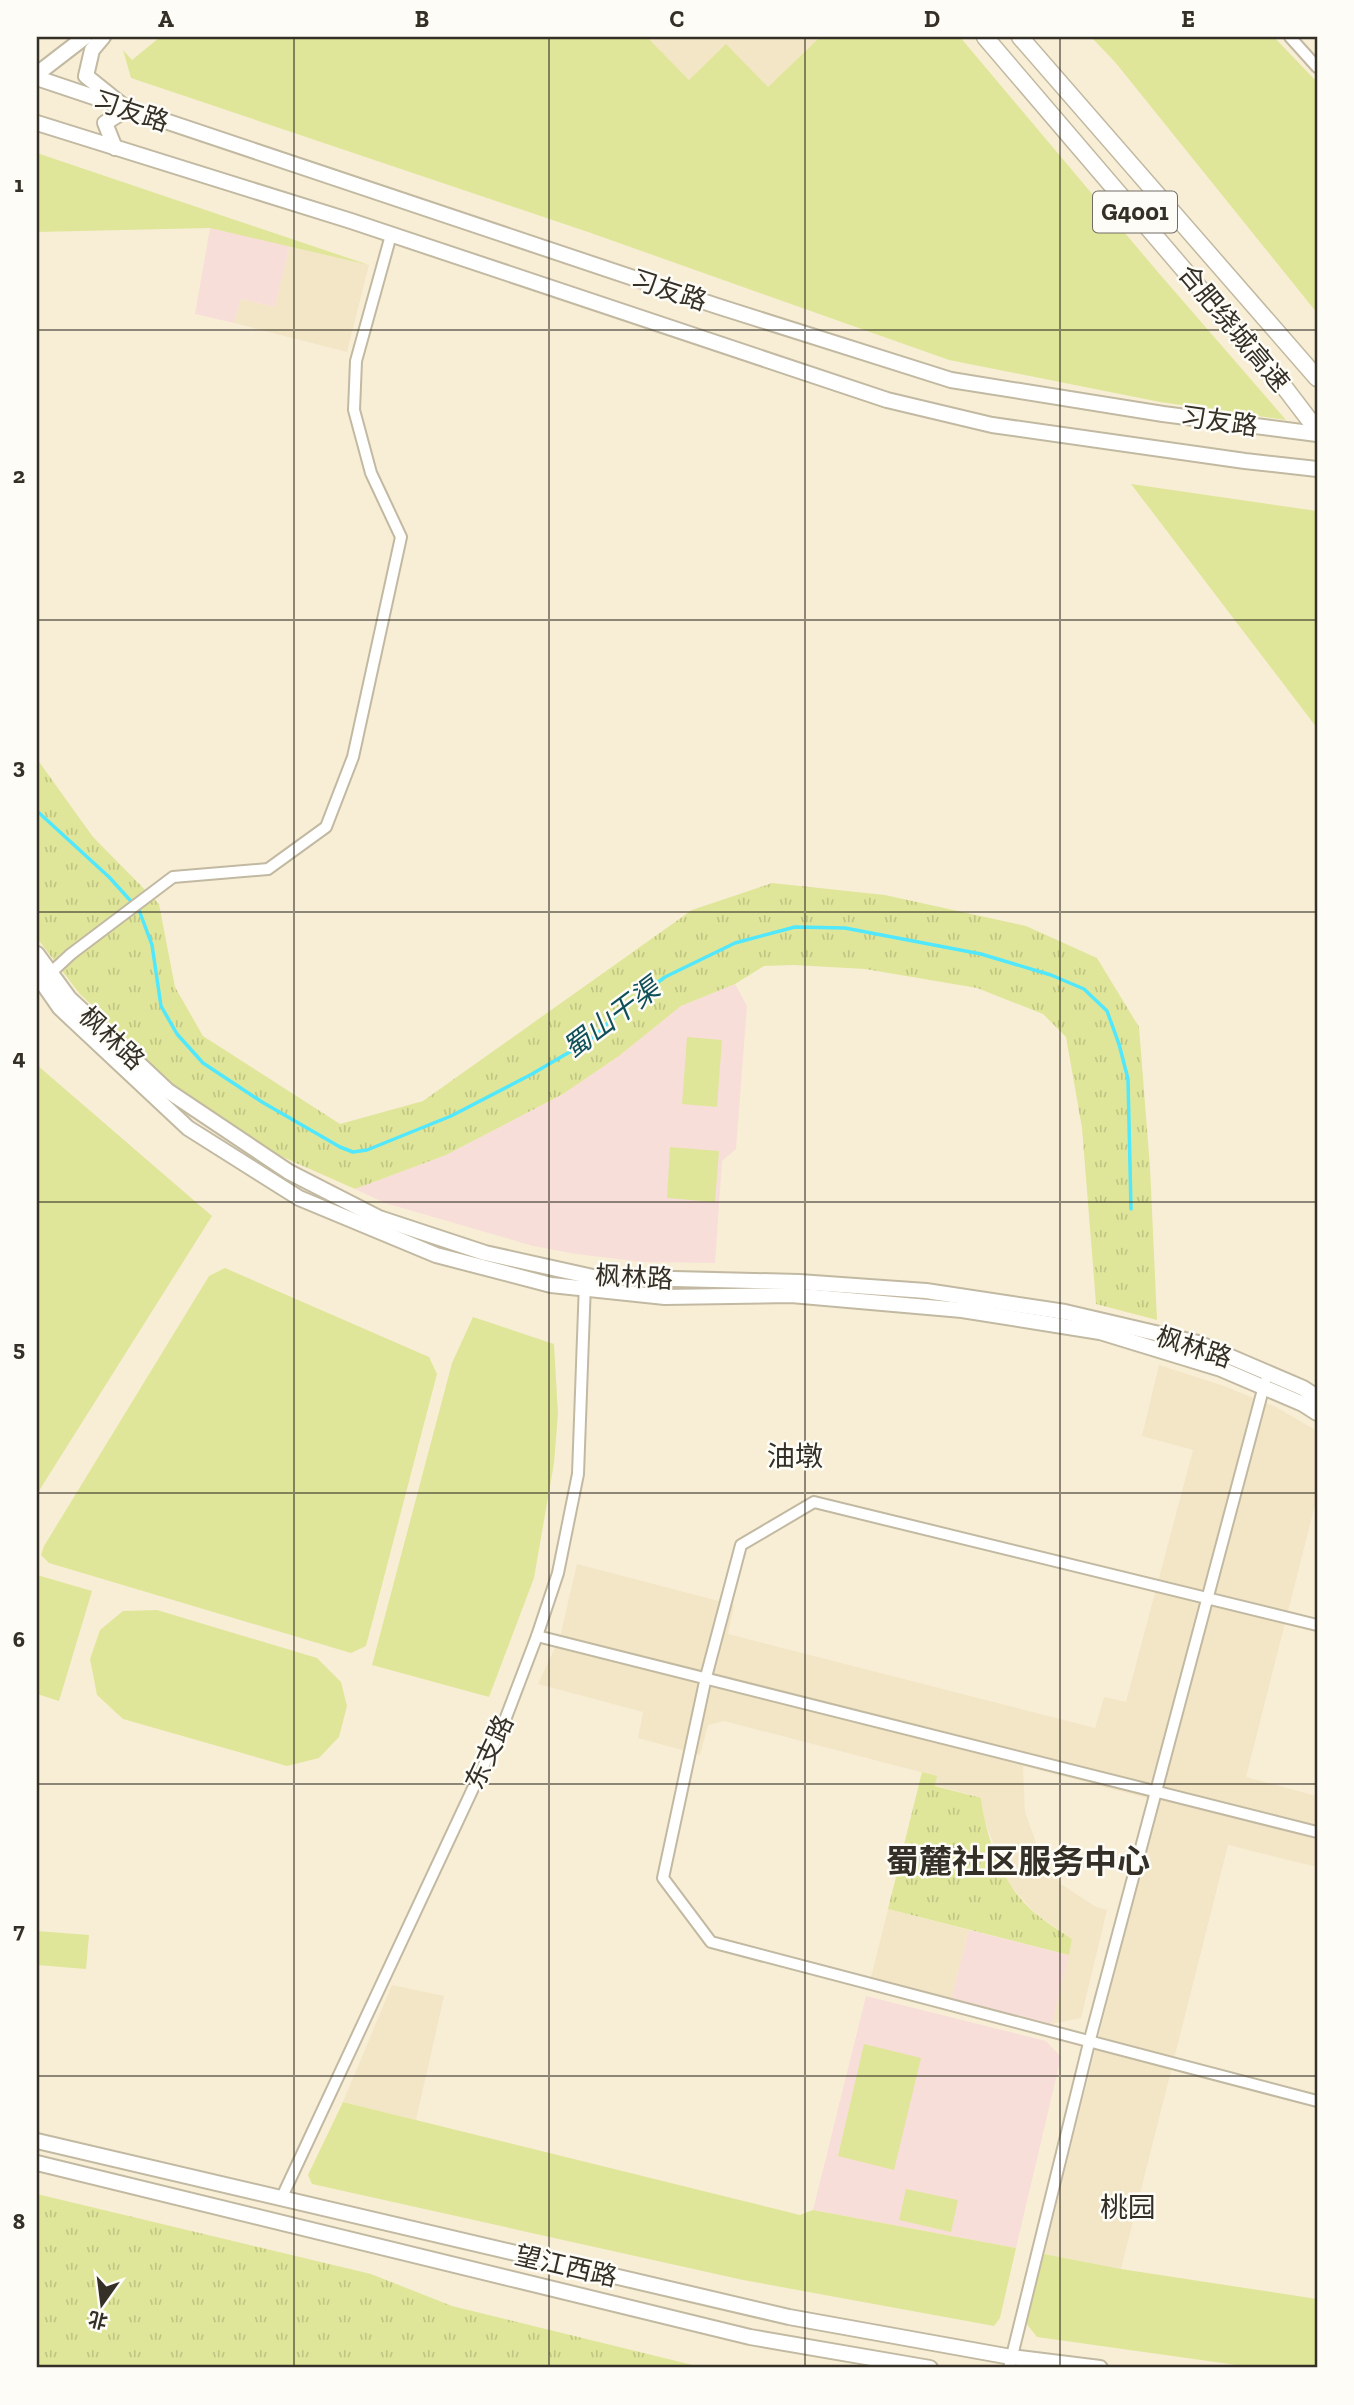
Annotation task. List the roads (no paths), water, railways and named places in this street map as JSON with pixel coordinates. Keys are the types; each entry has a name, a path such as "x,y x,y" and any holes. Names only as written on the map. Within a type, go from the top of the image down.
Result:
{"highway":[{"name":"合肥绕城高速","path":"985,37 1285,388 1317,432"},
{"name":"合肥绕城高速","path":"1020,37 1317,378"}],"main road":[{"path":"37,76 85,37"},
{"path":"103,37 92,50 86,76 127,109 105,123 115,148"},
{"name":"习友路","path":"37,76 127,109 717,306 951,380 1163,414 1317,432"},
{"name":"习友路","path":"37,123 391,234 887,400 992,425 1317,469"},
{"name":"枫林路","path":"37,954 43,976 168,1091 289,1172 380,1218 485,1253 585,1282 799,1282 926,1291 1065,1312 1198,1343 1266,1380 1317,1413"},
{"name":"枫林路","path":"1266,1380 1303,1388 1317,1397"},
{"name":"望江西路","path":"37,2141 789,2318 1010,2363 1100,2368"},
{"name":"望江西路","path":"37,2163 750,2337 930,2368"}],"street":[{"path":"1290,37 1317,67"},
{"path":"43,976 173,877 268,869 326,827 353,757 401,537 371,473 354,410 356,361 391,234"},
{"name":"东支路","path":"281,2199 505,1720 558,1573 578,1474 585,1282"},
{"path":"1010,2363 1154,1792 1266,1380"},
{"path":"1317,1625 814,1502 741,1545 706,1677 663,1878 711,1942 1317,2101"},
{"path":"537,1636 1317,1832"}],"waterway":[{"name":"蜀山干渠","path":"37,811 109,877 139,910 152,945 161,1006 177,1034 203,1063 262,1102 353,1152 367,1150 451,1116 532,1074 590,1040 625,1007 665,977 735,943 795,927 845,928 981,954 1051,975 1084,989 1107,1011 1128,1079 1131,1209"}],"district":[{"name":"油墩","path":"795,1456"},
{"name":"蜀麓社区服务中心","path":"1018,1861"},
{"name":"桃园","path":"1128,2207"}]}
